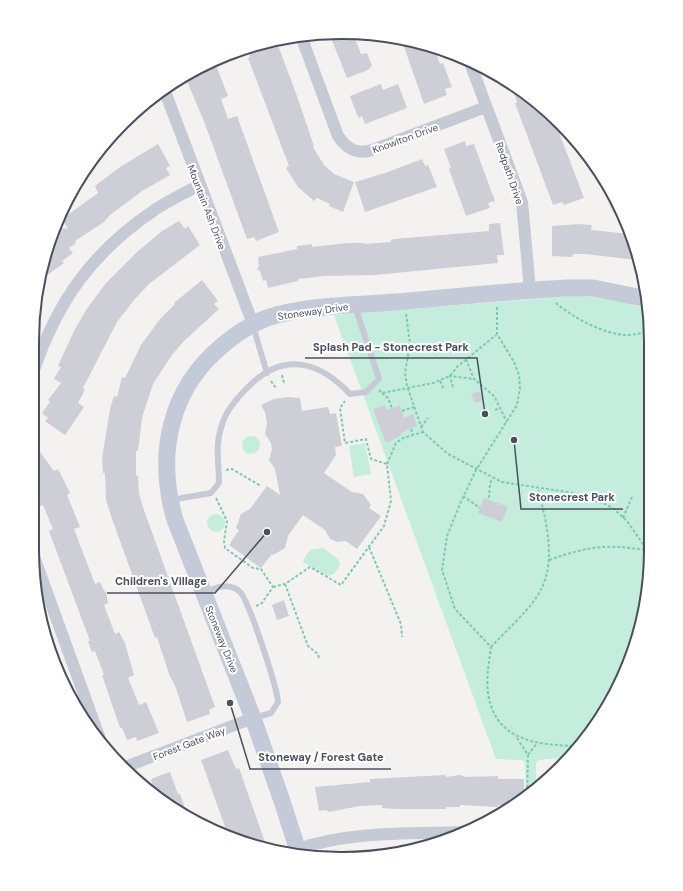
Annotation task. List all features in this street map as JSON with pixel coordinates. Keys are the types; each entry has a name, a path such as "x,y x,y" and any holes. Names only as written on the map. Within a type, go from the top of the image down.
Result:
{"street":[{"name":"Knowlton Drive","path":"303,42 338,136 347,147 358,153 372,150 486,107"},
{"name":"Redpath Drive","path":"472,69 522,202 530,290"},
{"name":"Mountain Ash Drive","path":"166,95 252,324"},
{"path":"39,352 43,340 72,288 93,262 133,225 158,208 199,185"},
{"name":"Stoneway Drive","path":"297,848 253,718 203,593 169,500 166,458 172,420 180,400 201,367 214,352 252,324 267,318 355,305 530,290 593,288 640,297"},
{"path":"41,575 97,727"},
{"name":"Forest Gate Way","path":"130,765 253,718"},
{"path":"303,849 313,844 353,836 387,833 440,836"}],"lane":[{"path":"169,500 211,493 219,482 216,451 223,421 238,397 255,380 278,366 286,364 303,364 311,366 323,371 340,382 350,394 366,392 379,379 355,305"},
{"path":"252,324 267,373"},
{"path":"203,593 215,587 222,586 235,589 240,592 249,608 278,702 271,713 253,718"}],"path":[{"path":"551,289 556,303 564,310 603,330 626,335 644,333"},
{"path":"491,647 455,609 442,570 447,536 464,496 476,470 517,405 520,388 519,375 514,362 497,334 497,292"},
{"path":"404,301 410,343 405,373 407,388 423,432 448,454 476,470 508,484 538,487 592,498 605,504 623,518 644,545"},
{"path":"382,393 440,380 450,376 466,359 497,334"},
{"path":"466,359 474,379 494,396 507,423"},
{"path":"450,376 474,379"},
{"path":"450,376 453,387"},
{"path":"440,380 444,390"},
{"path":"373,385 388,398 392,408"},
{"path":"350,394 340,408 345,443 366,439 371,459 387,464"},
{"path":"402,411 414,406"},
{"path":"494,410 500,408"},
{"path":"421,427 428,418"},
{"path":"411,429 413,435"},
{"path":"249,608 262,603 273,587 285,584 310,567 341,585 384,526 391,501 387,464 396,443 423,432"},
{"path":"219,470 232,469 260,486"},
{"path":"489,498 490,484 493,478"},
{"path":"527,788 528,755 517,737 498,719 490,702 488,682 491,647 537,597 545,578 549,560 548,529 538,487"},
{"path":"211,493 219,501 227,521 225,548 254,568 261,569 273,587"},
{"path":"464,496 480,508"},
{"path":"623,518 632,497"},
{"path":"549,560 585,548 596,546 624,546 644,549"},
{"path":"369,547 401,624 402,637"},
{"path":"285,584 308,646 318,654 319,658"},
{"path":"517,737 537,743 572,746"},
{"path":"528,755 537,743"}],"green space":[{"path":"575,296 606,298 642,307 644,342 644,550 641,589 634,628 613,683 593,718 569,749 560,758 539,760 536,763 536,781 526,789 525,763 523,760 496,759 334,315"},
{"path":"251,436 257,439 260,445 257,451 251,454 245,451 242,445 245,439"},
{"path":"365,443 371,474 354,477 349,446"},
{"path":"212,514 220,514 225,519 223,530 220,532 212,532 207,527 207,519"},
{"path":"323,548 339,560 340,565 334,574 328,576 304,563 303,560 310,550"}],"building":[{"path":"332,40 356,40 361,54 367,53 372,66 368,70 347,78"},
{"path":"278,46 297,96 314,146 313,147 324,165 334,174 354,182 343,212 329,206 330,204 317,198 314,201 298,187 286,168 289,166 248,58 250,57 249,53"},
{"path":"404,46 437,54 440,64 443,63 452,87 445,89 447,95 424,104"},
{"path":"216,66 228,96 221,99 228,119 237,116 279,232 256,241 254,237 247,239 205,124 187,82"},
{"path":"381,84 383,90 398,84 407,108 365,124 362,116 359,118 357,115 350,96"},
{"path":"514,93 541,114 559,132 584,198 564,205 562,202 553,205 515,103 517,102"},
{"path":"465,141 466,146 474,144 495,201 488,203 490,208 466,216 449,169 451,168 444,149"},
{"path":"158,144 170,166 166,168 170,175 142,191 110,215 104,222 75,241 76,243 69,248 73,253 62,261 64,263 46,276 49,263 61,228 68,229 64,222 67,216 98,193 95,186 120,167"},
{"path":"422,159 425,166 428,165 437,187 365,212 355,182 385,173"},
{"path":"179,221 185,229 188,226 200,245 149,284 117,322 83,388 85,390 78,403 84,407 65,435 45,421 48,418 42,413 50,402 48,400 61,383 54,379 61,367 58,366 74,331 86,310 106,283 137,252 162,231"},
{"path":"500,223 504,255 497,255 498,263 375,275 324,276 298,279 298,281 268,288 266,280 263,281 260,271 257,269 259,266 258,257 297,249 297,246 312,244 312,247 347,243 364,244 391,242 391,240 394,239 489,231 489,224"},
{"path":"579,224 592,225 591,230 624,233 633,260 585,254 573,254 572,257 552,256 552,226"},
{"path":"202,280 218,301 214,304 219,309 184,341 172,355 153,384 142,418 138,451 136,451 136,476 138,475 139,494 215,707 209,710 210,714 187,722 176,688 169,674 157,637 155,638 111,516 106,500 105,473 103,473 102,458 110,409 114,396 117,397 122,377 125,378 141,345 160,319 175,304 174,303"},
{"path":"480,391 483,400 475,403 471,394"},
{"path":"288,397 300,398 302,411 328,407 330,414 336,413 342,446 335,447 336,455 324,473 352,492 363,494 371,505 369,508 381,516 357,549 346,541 337,542 330,539 325,530 303,515 288,536 285,548 273,555 272,554 261,568 229,545 239,530 236,528 241,514 250,509 267,486 280,495 275,469 269,460 272,449 271,443 265,434 267,423 265,412 261,405 274,399"},
{"path":"385,405 387,410 400,405 404,418 413,414 417,426 406,430 397,438 386,443 373,409"},
{"path":"39,451 54,471 58,469 70,493 67,495 80,527 74,529 95,584 100,582 104,591 106,592 108,603 104,605 115,634 119,632 125,643 134,675 128,678 139,705 146,702 159,733 137,741 136,737 127,740 122,728 120,728 102,675 104,675 95,651 92,652 88,641 90,641 49,531 53,529 43,505 39,507"},
{"path":"484,498 508,507 502,522 478,513"},
{"path":"284,600 289,616 277,620 272,605"},
{"path":"228,750 236,769 239,768 265,842 226,829 201,760"},
{"path":"170,772 185,808 150,784 152,783 151,780"},
{"path":"445,775 446,777 460,775 466,777 498,776 498,779 524,779 524,790 503,805 498,805 498,807 460,805 460,807 446,807 446,809 396,809 382,808 382,805 360,806 328,812 327,810 319,811 315,787 370,782 370,779"}],"place":[{"name":"Splash Pad - Stonecrest Park","path":"485,414"},
{"name":"Stonecrest Park","path":"514,440"},
{"name":"Children's Village","path":"267,532"},
{"name":"Stoneway / Forest Gate","path":"230,703"}]}
